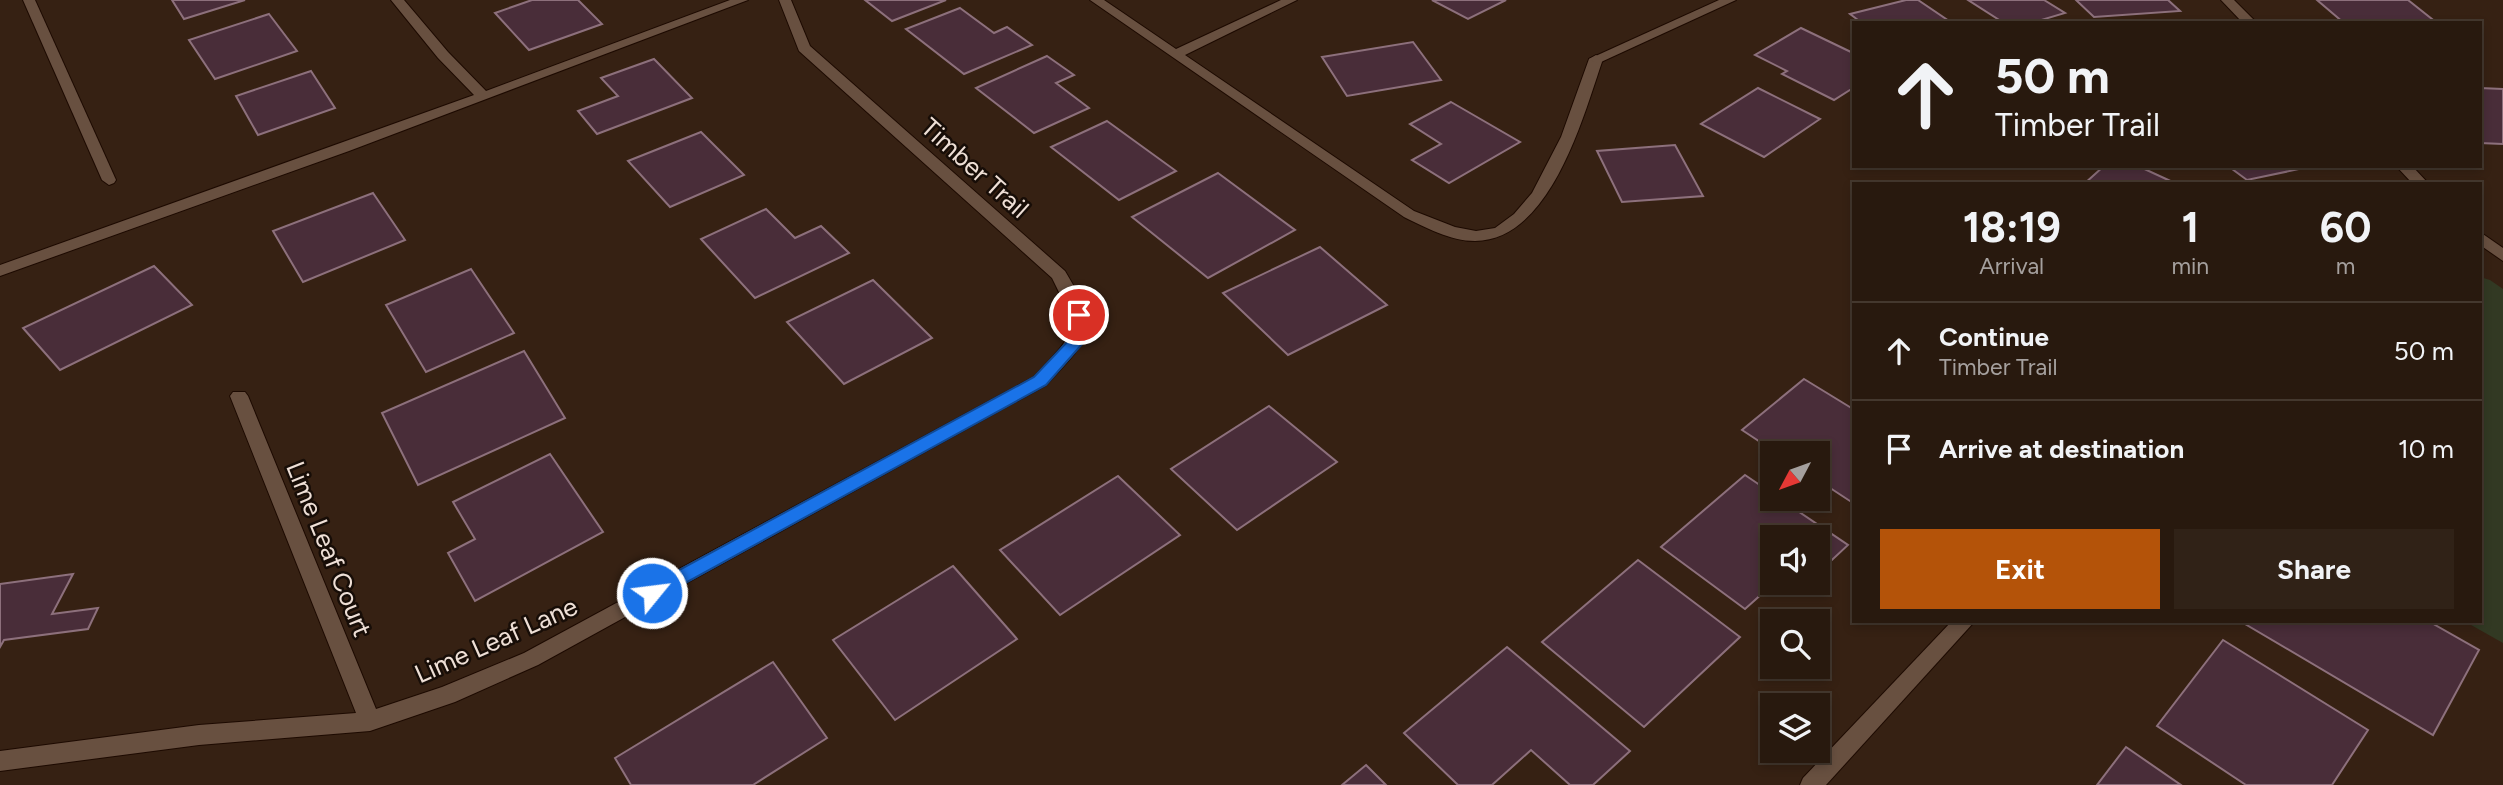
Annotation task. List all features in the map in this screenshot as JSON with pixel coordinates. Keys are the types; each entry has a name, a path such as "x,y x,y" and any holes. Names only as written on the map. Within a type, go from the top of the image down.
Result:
{"street":[{"path":"29,0 109,180"},
{"path":"397,0 443,55 483,96"},
{"path":"0,271 742,0"},
{"name":"Timber Trail","path":"785,0 804,48 1059,275 1079,315 1076,343 1040,381"},
{"path":"1096,0 1409,214 1435,226 1477,237 1503,230 1520,219 1544,189 1576,115 1596,59 1730,0"},
{"path":"1176,54 1292,0"},
{"path":"2227,0 2249,21"},
{"path":"2405,168 2419,182"},
{"path":"2482,239 2503,256"},
{"name":"Lime Leaf Lane","path":"0,761 199,735 370,721 447,695 531,659 1040,381"},
{"name":"Lime Leaf Court","path":"239,396 370,721"},
{"path":"1811,785 1963,623"}],"green space":[{"path":"2482,278 2503,289 2503,643 2468,623 2482,623"}],"building":[{"path":"172,0 245,0 184,19"},
{"path":"532,0 578,0 602,24 529,50 495,13"},
{"path":"865,0 946,0 892,21"},
{"path":"1432,0 1506,0 1468,19"},
{"path":"1906,0 1918,0 1949,21 1859,21 1850,14"},
{"path":"1968,0 2044,0 2065,13 2038,21 2001,21"},
{"path":"2076,0 2168,0 2180,11 2094,17"},
{"path":"2317,0 2408,0 2434,21 2342,21"},
{"path":"960,8 994,33 1007,27 1032,45 964,74 906,29"},
{"path":"269,14 297,51 215,79 189,40"},
{"path":"1801,28 1852,53 1852,89 1834,100 1782,74 1787,71 1755,55"},
{"path":"1413,42 1441,80 1347,96 1322,57"},
{"path":"1047,56 1074,75 1056,83 1089,108 1034,133 976,88"},
{"path":"654,59 692,98 597,134 578,111 618,96 601,78"},
{"path":"311,71 335,108 258,135 236,96"},
{"path":"1758,88 1820,119 1764,157 1701,124"},
{"path":"2482,88 2503,89 2503,144 2482,143"},
{"path":"1451,102 1520,142 1449,183 1412,160 1441,144 1410,124"},
{"path":"1107,121 1176,171 1119,200 1051,147"},
{"path":"701,132 744,175 670,207 628,161"},
{"path":"1675,145 1703,196 1622,202 1597,151"},
{"path":"2102,168 2142,168 2173,182 2086,182"},
{"path":"2231,168 2304,168 2247,180"},
{"path":"1218,173 1295,230 1208,278 1132,217"},
{"path":"373,193 405,240 303,282 273,231"},
{"path":"766,209 795,238 821,226 849,253 755,298 701,239"},
{"path":"1320,247 1387,305 1288,355 1223,293"},
{"path":"154,266 192,305 60,370 23,328"},
{"path":"471,269 514,333 426,372 386,305"},
{"path":"873,280 932,338 844,384 787,322"},
{"path":"524,351 565,418 418,485 382,413"},
{"path":"1804,379 1852,408 1852,502 1830,488 1830,441 1760,442 1742,430"},
{"path":"1269,406 1337,462 1237,530 1171,469"},
{"path":"550,454 603,532 475,601 448,553 475,539 453,502"},
{"path":"1745,475 1760,485 1760,511 1798,511 1818,525 1760,525 1761,595 1745,609 1661,547"},
{"path":"1118,476 1180,535 1060,615 1000,550"},
{"path":"1830,533 1848,545 1830,562"},
{"path":"1638,560 1740,637 1644,727 1542,642"},
{"path":"953,566 1017,639 895,720 833,640"},
{"path":"73,574 52,614 98,608 88,629 4,640 0,647 0,584"},
{"path":"2243,623 2432,623 2479,650 2433,735"},
{"path":"2223,640 2368,730 2332,785 2246,785 2157,726"},
{"path":"1507,647 1630,751 1593,785 1570,785 1531,750 1492,785 1458,785 1404,733"},
{"path":"773,662 827,738 753,785 631,785 615,758"},
{"path":"2126,747 2181,785 2097,785"},
{"path":"1366,765 1386,785 1342,785"}],"route":[{"path":"652,593 1040,381 1076,343 1079,315"}]}
